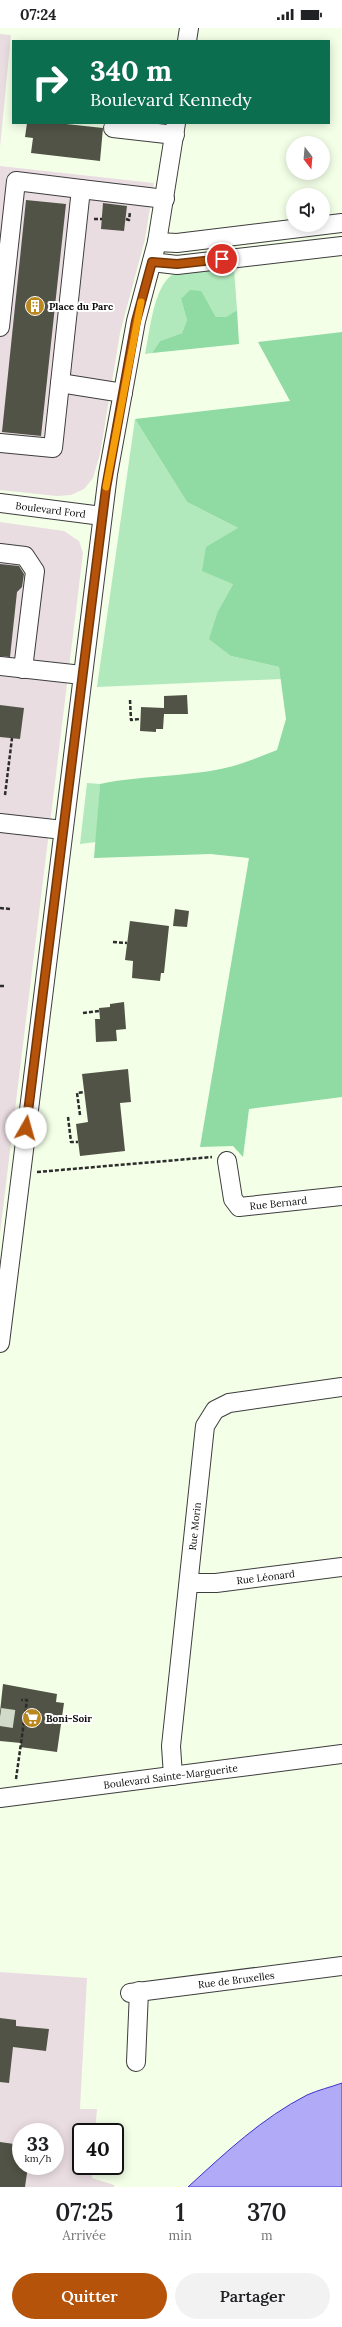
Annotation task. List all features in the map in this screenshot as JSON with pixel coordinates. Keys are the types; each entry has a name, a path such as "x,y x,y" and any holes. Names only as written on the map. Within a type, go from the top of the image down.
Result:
{"street":[{"path":"187,40 189,28"},
{"path":"0,1343 102,516 136,321 157,242 166,198 176,129 113,128"},
{"path":"0,327 16,181 166,198"},
{"path":"0,443 53,448 82,189"},
{"path":"157,242 177,243 342,223"},
{"path":"152,262 177,264 342,246"},
{"path":"60,383 123,393"},
{"name":"Boulevard Ford","path":"0,503 102,516"},
{"path":"0,553 25,556 35,572 23,669"},
{"path":"0,666 82,675"},
{"path":"0,823 63,830"},
{"name":"Rue Bernard","path":"228,1161 233,1199 235,1204 239,1207 342,1196"},
{"name":"Rue Morin","path":"174,1776 171,1746 205,1426 209,1417 215,1410 229,1403 342,1387"},
{"name":"Rue Léonard","path":"189,1583 216,1583 342,1567"},
{"name":"Boulevard Sainte-Marguerite","path":"0,1798 342,1754"},
{"name":"Rue de Bruxelles","path":"136,2062 135,1992 342,1966"}],"path":[{"path":"126,219 129,220 130,208"},
{"path":"94,218 102,220"},
{"path":"130,700 131,720 140,719"},
{"path":"5,795 12,738"},
{"path":"0,908 10,909"},
{"path":"113,942 127,943"},
{"path":"83,1013 99,1011"},
{"path":"80,1115 78,1093 84,1092"},
{"path":"68,1117 72,1142 78,1142"},
{"path":"21,1172 33,1173 204,1157 228,1161"},
{"path":"16,1781 27,1700 21,1700"},
{"path":"19,1719 24,1720"}],"shaded area":[{"path":"0,34 11,35 0,147"},
{"path":"0,166 154,183 145,239 120,333 100,454 93,478 84,489 71,495 57,496 0,490"},
{"path":"0,522 64,531 79,541 83,553 0,1233"},
{"path":"0,1972 87,1978 80,2109 97,2109 96,2123 72,2123 72,2175 92,2175 92,2178 114,2185 114,2187 0,2187"},
{"path":"342,2083 342,2187 188,2187 244,2137 275,2114 307,2095"}],"green space":[{"path":"234,268 237,310 226,317 216,317 209,305 181,299 187,320 182,333 160,341 152,353 145,354 156,300 160,290 172,275"},
{"path":"190,290 201,291 216,317 226,317 237,310 239,344 152,353 160,341 182,333 187,320 181,299"},
{"path":"342,332 342,1097 249,1109 243,1157 233,1146 200,1147 249,858 210,854 94,858 100,784 206,772 245,762 277,750 286,719 279,667 231,656 209,639 218,611 233,584 202,571 206,547 238,528 187,502 135,419 290,401 258,342"},
{"path":"135,419 187,502 238,528 233,584 218,611 231,656 279,667 281,679 97,687"},
{"path":"87,783 100,784 96,842 80,844"}],"building":[{"path":"27,124 66,124 103,128 100,161 31,153 33,138 25,137"},
{"name":"Place du Parc","path":"26,200 66,204 41,436 2,432"},
{"path":"103,203 127,206 124,231 101,229"},
{"path":"0,564 19,566 24,574 22,587 17,592 10,657 0,656"},
{"path":"187,695 188,714 164,714 163,729 156,729 156,732 140,731 141,707 164,708 164,696"},
{"path":"0,705 24,708 20,739 0,737"},
{"path":"175,909 189,911 187,927 173,926"},
{"path":"130,921 169,926 164,973 161,973 160,981 132,978 133,961 125,960"},
{"path":"124,1002 126,1029 116,1030 117,1041 96,1042 95,1019 100,1019 99,1008 110,1007 110,1004"},
{"path":"128,1069 131,1102 120,1103 125,1151 80,1156 76,1124 88,1122 82,1074"},
{"path":"3,1684 57,1694 56,1702 64,1703 57,1752 20,1747 21,1743 0,1741 0,1712"},
{"path":"0,2018 16,2020 16,2026 49,2029 46,2051 13,2047 9,2083 0,2082"},
{"path":"0,2142 12,2144 12,2175 27,2175 25,2187 0,2187"}],"tunnel":[{"path":"0,1717 14,1719"}],"slow traffic":[{"path":"106,487 136,321 141,302"}],"place":[{"name":"Place du Parc","path":"35,306"},
{"name":"Boni-Soir","path":"32,1718"}],"route":[{"path":"26,1128 102,516 108,474 136,321 152,262 167,265 222,259"}]}
